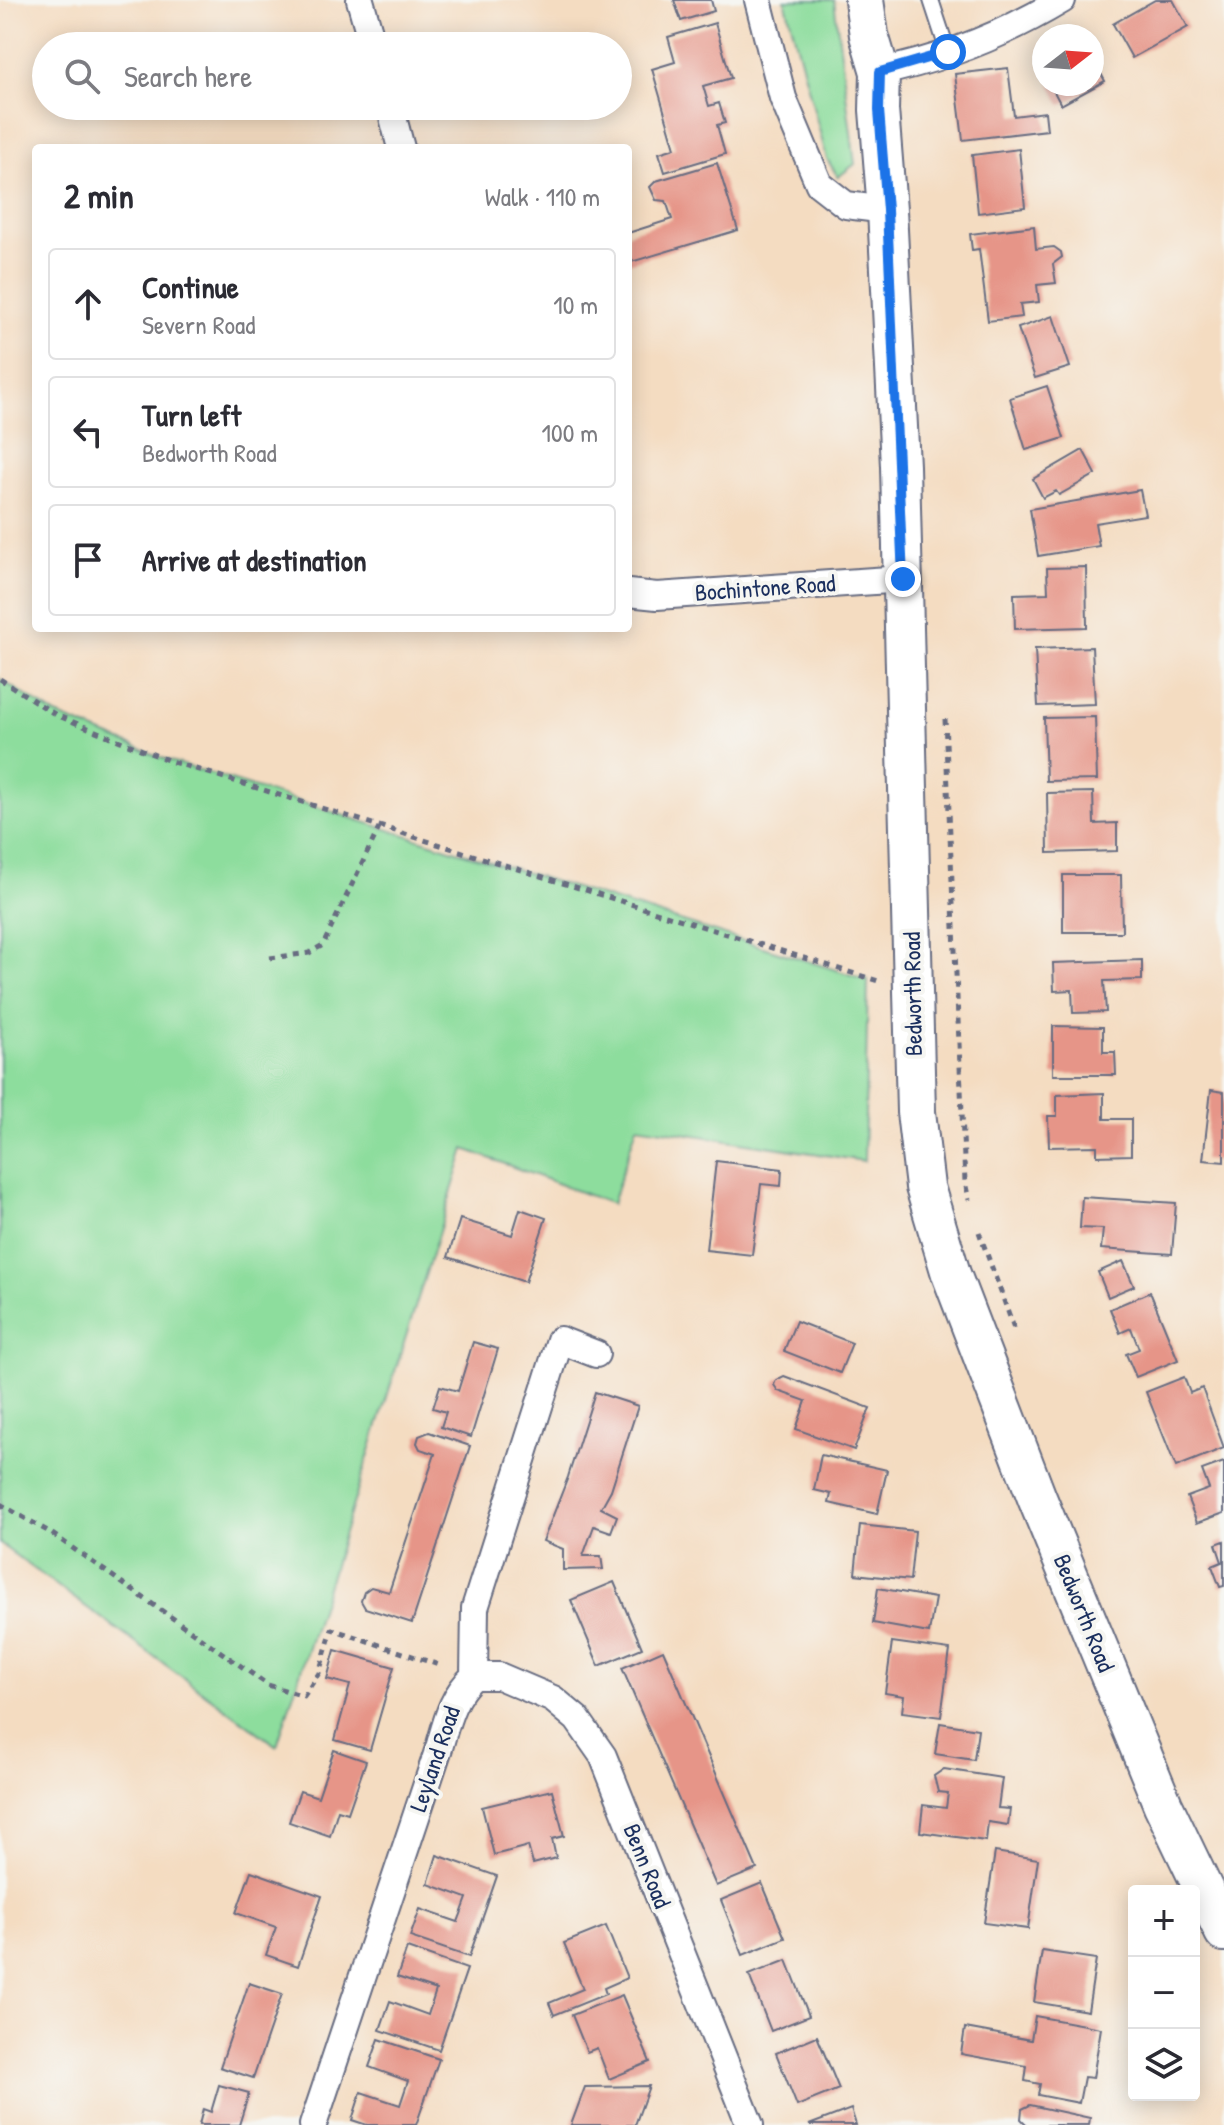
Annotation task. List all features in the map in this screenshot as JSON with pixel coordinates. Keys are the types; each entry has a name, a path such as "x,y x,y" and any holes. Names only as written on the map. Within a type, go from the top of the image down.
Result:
{"main road":[{"name":"Bedworth Road","path":"864,0 869,35 880,72 879,110 887,210 903,579 916,1112 925,1187 951,1274 1037,1498 1163,1805 1224,1932"}],"street":[{"path":"360,0 369,32"},
{"path":"758,0 783,98 819,184 846,205 887,210"},
{"path":"880,72 948,52 1024,23 1062,0"},
{"path":"394,120 400,144"},
{"name":"Bochintone Road","path":"632,593 657,596 903,579"},
{"path":"474,1676 475,1608 560,1340 596,1354"},
{"name":"Leyland Road","path":"313,2125 450,1709 460,1689 474,1676"},
{"name":"Benn Road","path":"474,1676 499,1676 553,1699 577,1719 603,1756 750,2125"}],"lane":[{"path":"931,0 948,52"}],"path":[{"path":"0,679 56,715 170,761 888,984 912,981"},
{"path":"945,714 965,1182 971,1207"},
{"path":"270,958 309,953 323,945 380,826"},
{"path":"974,1219 1017,1339"},
{"path":"0,1504 51,1533 268,1685 304,1696 319,1673 332,1629 442,1666"}],"green space":[{"path":"785,0 834,0 855,164 838,177 827,159"},
{"path":"0,679 56,715 170,761 868,980 864,1161 637,1126 612,1204 465,1149 277,1746 0,1544"}],"building":[{"path":"674,0 711,0 714,11 681,21"},
{"path":"1155,0 1173,0 1188,27 1132,58 1113,24"},
{"path":"715,23 731,78 703,86 709,106 719,103 725,123 717,125 725,154 665,172 659,153 675,148 652,69 675,62 668,37"},
{"path":"1008,68 1014,116 1045,112 1047,130 963,140 955,74"},
{"path":"1056,96 1078,96 1061,105"},
{"path":"1019,149 1025,207 978,213 972,155"},
{"path":"717,163 738,230 632,262 632,232 672,219 666,201 656,200 650,187 656,181"},
{"path":"1034,226 1036,249 1054,247 1061,252 1062,257 1053,264 1056,283 1037,285 1039,302 1020,304 1022,317 988,321 979,249 972,250 970,234"},
{"path":"1053,316 1070,367 1035,378 1018,328"},
{"path":"1047,386 1064,438 1026,450 1010,398"},
{"path":"1083,450 1096,474 1059,495 1056,491 1043,498 1033,479"},
{"path":"1140,490 1145,515 1095,523 1099,546 1038,556 1030,509"},
{"path":"1086,567 1087,627 1015,629 1014,594 1048,593 1047,568"},
{"path":"1092,647 1095,704 1038,706 1035,649"},
{"path":"1095,717 1097,780 1046,781 1044,718"},
{"path":"1093,792 1094,824 1117,823 1117,851 1048,853 1047,793"},
{"path":"1063,875 1121,875 1122,932 1063,932"},
{"path":"1142,960 1142,980 1104,981 1106,1012 1073,1013 1072,990 1054,991 1053,963"},
{"path":"1053,1026 1103,1027 1103,1052 1115,1052 1116,1075 1053,1075"},
{"path":"1211,1090 1224,1092 1224,1162 1203,1160"},
{"path":"1104,1093 1104,1119 1131,1119 1131,1155 1097,1156 1097,1146 1049,1147 1048,1116 1057,1116 1057,1095"},
{"path":"716,1161 782,1169 781,1186 761,1184 752,1255 706,1250"},
{"path":"1082,1197 1176,1203 1172,1254 1101,1249 1103,1229 1080,1228"},
{"path":"520,1209 546,1218 525,1282 448,1257 460,1219 512,1235"},
{"path":"1123,1261 1134,1286 1108,1297 1098,1272"},
{"path":"1150,1292 1178,1360 1136,1377 1126,1354 1139,1349 1131,1328 1120,1333 1110,1309"},
{"path":"796,1321 852,1343 840,1373 784,1351"},
{"path":"473,1342 498,1349 471,1437 441,1427 446,1412 433,1408 440,1386 458,1391"},
{"path":"784,1376 870,1408 854,1450 796,1429 806,1401 778,1391 774,1385 776,1380"},
{"path":"1184,1377 1190,1393 1202,1388 1224,1448 1176,1467 1146,1392"},
{"path":"595,1392 638,1406 611,1490 601,1508 617,1516 611,1532 594,1526 583,1556 601,1556 603,1569 563,1570 563,1549 543,1541 568,1477"},
{"path":"429,1432 470,1446 412,1623 365,1608 361,1601 364,1592 371,1587 389,1592 435,1454 420,1449 417,1443 419,1436"},
{"path":"821,1455 887,1470 877,1514 829,1503 831,1494 814,1490"},
{"path":"1224,1462 1224,1513 1197,1523 1187,1497 1209,1489 1202,1470"},
{"path":"860,1525 915,1531 910,1580 855,1574"},
{"path":"1224,1541 1224,1586 1220,1587 1212,1566 1222,1562 1216,1544"},
{"path":"614,1582 642,1648 599,1666 571,1600"},
{"path":"878,1588 935,1598 929,1633 873,1623"},
{"path":"892,1642 950,1650 941,1717 902,1712 904,1696 885,1693"},
{"path":"335,1650 394,1667 370,1750 335,1740 350,1685 327,1679"},
{"path":"663,1650 757,1869 716,1886 622,1668"},
{"path":"940,1723 978,1729 974,1760 935,1754"},
{"path":"334,1750 366,1761 348,1813 338,1810 330,1836 289,1822 300,1791 318,1797"},
{"path":"944,1769 1002,1778 998,1808 1010,1809 1008,1825 988,1822 986,1841 920,1832 923,1805 946,1808 948,1793 938,1792 934,1776"},
{"path":"552,1790 564,1836 552,1839 556,1858 533,1864 528,1846 494,1855 482,1807"},
{"path":"995,1852 1038,1859 1028,1929 984,1923"},
{"path":"437,1855 497,1876 469,1957 410,1937 420,1909 458,1922 467,1898 428,1884"},
{"path":"251,1871 322,1896 298,1966 266,1955 276,1927 236,1913"},
{"path":"762,1883 785,1938 743,1955 721,1900"},
{"path":"606,1926 627,1978 604,1988 606,1994 554,2015 549,2003 583,1989 564,1943"},
{"path":"407,1948 467,1969 439,2050 380,2030 390,2001 428,2015 436,1990 397,1977"},
{"path":"1042,1951 1096,1959 1088,2011 1034,2002"},
{"path":"787,1960 809,2016 771,2031 749,1975"},
{"path":"249,1983 282,1994 253,2078 220,2067"},
{"path":"622,1995 650,2062 609,2079 597,2048 587,2052 572,2015"},
{"path":"1035,2016 1101,2028 1093,2078 1084,2077 1079,2103 1038,2095 1040,2084 1025,2081 1027,2066 961,2054 965,2028 1031,2040"},
{"path":"817,2036 839,2089 797,2106 776,2053"},
{"path":"379,2039 439,2059 416,2125 367,2125 352,2120 361,2092 400,2105 408,2081 369,2067"},
{"path":"219,2085 249,2093 239,2125 199,2125 203,2109 211,2112"},
{"path":"649,2086 635,2125 571,2125 585,2087"},
{"path":"1030,2105 1090,2118 1089,2125 1027,2125 1021,2119 1022,2109"},
{"path":"851,2109 856,2125 809,2125"}],"route":[{"path":"903,579 887,210 879,110 880,72 948,52"}]}
